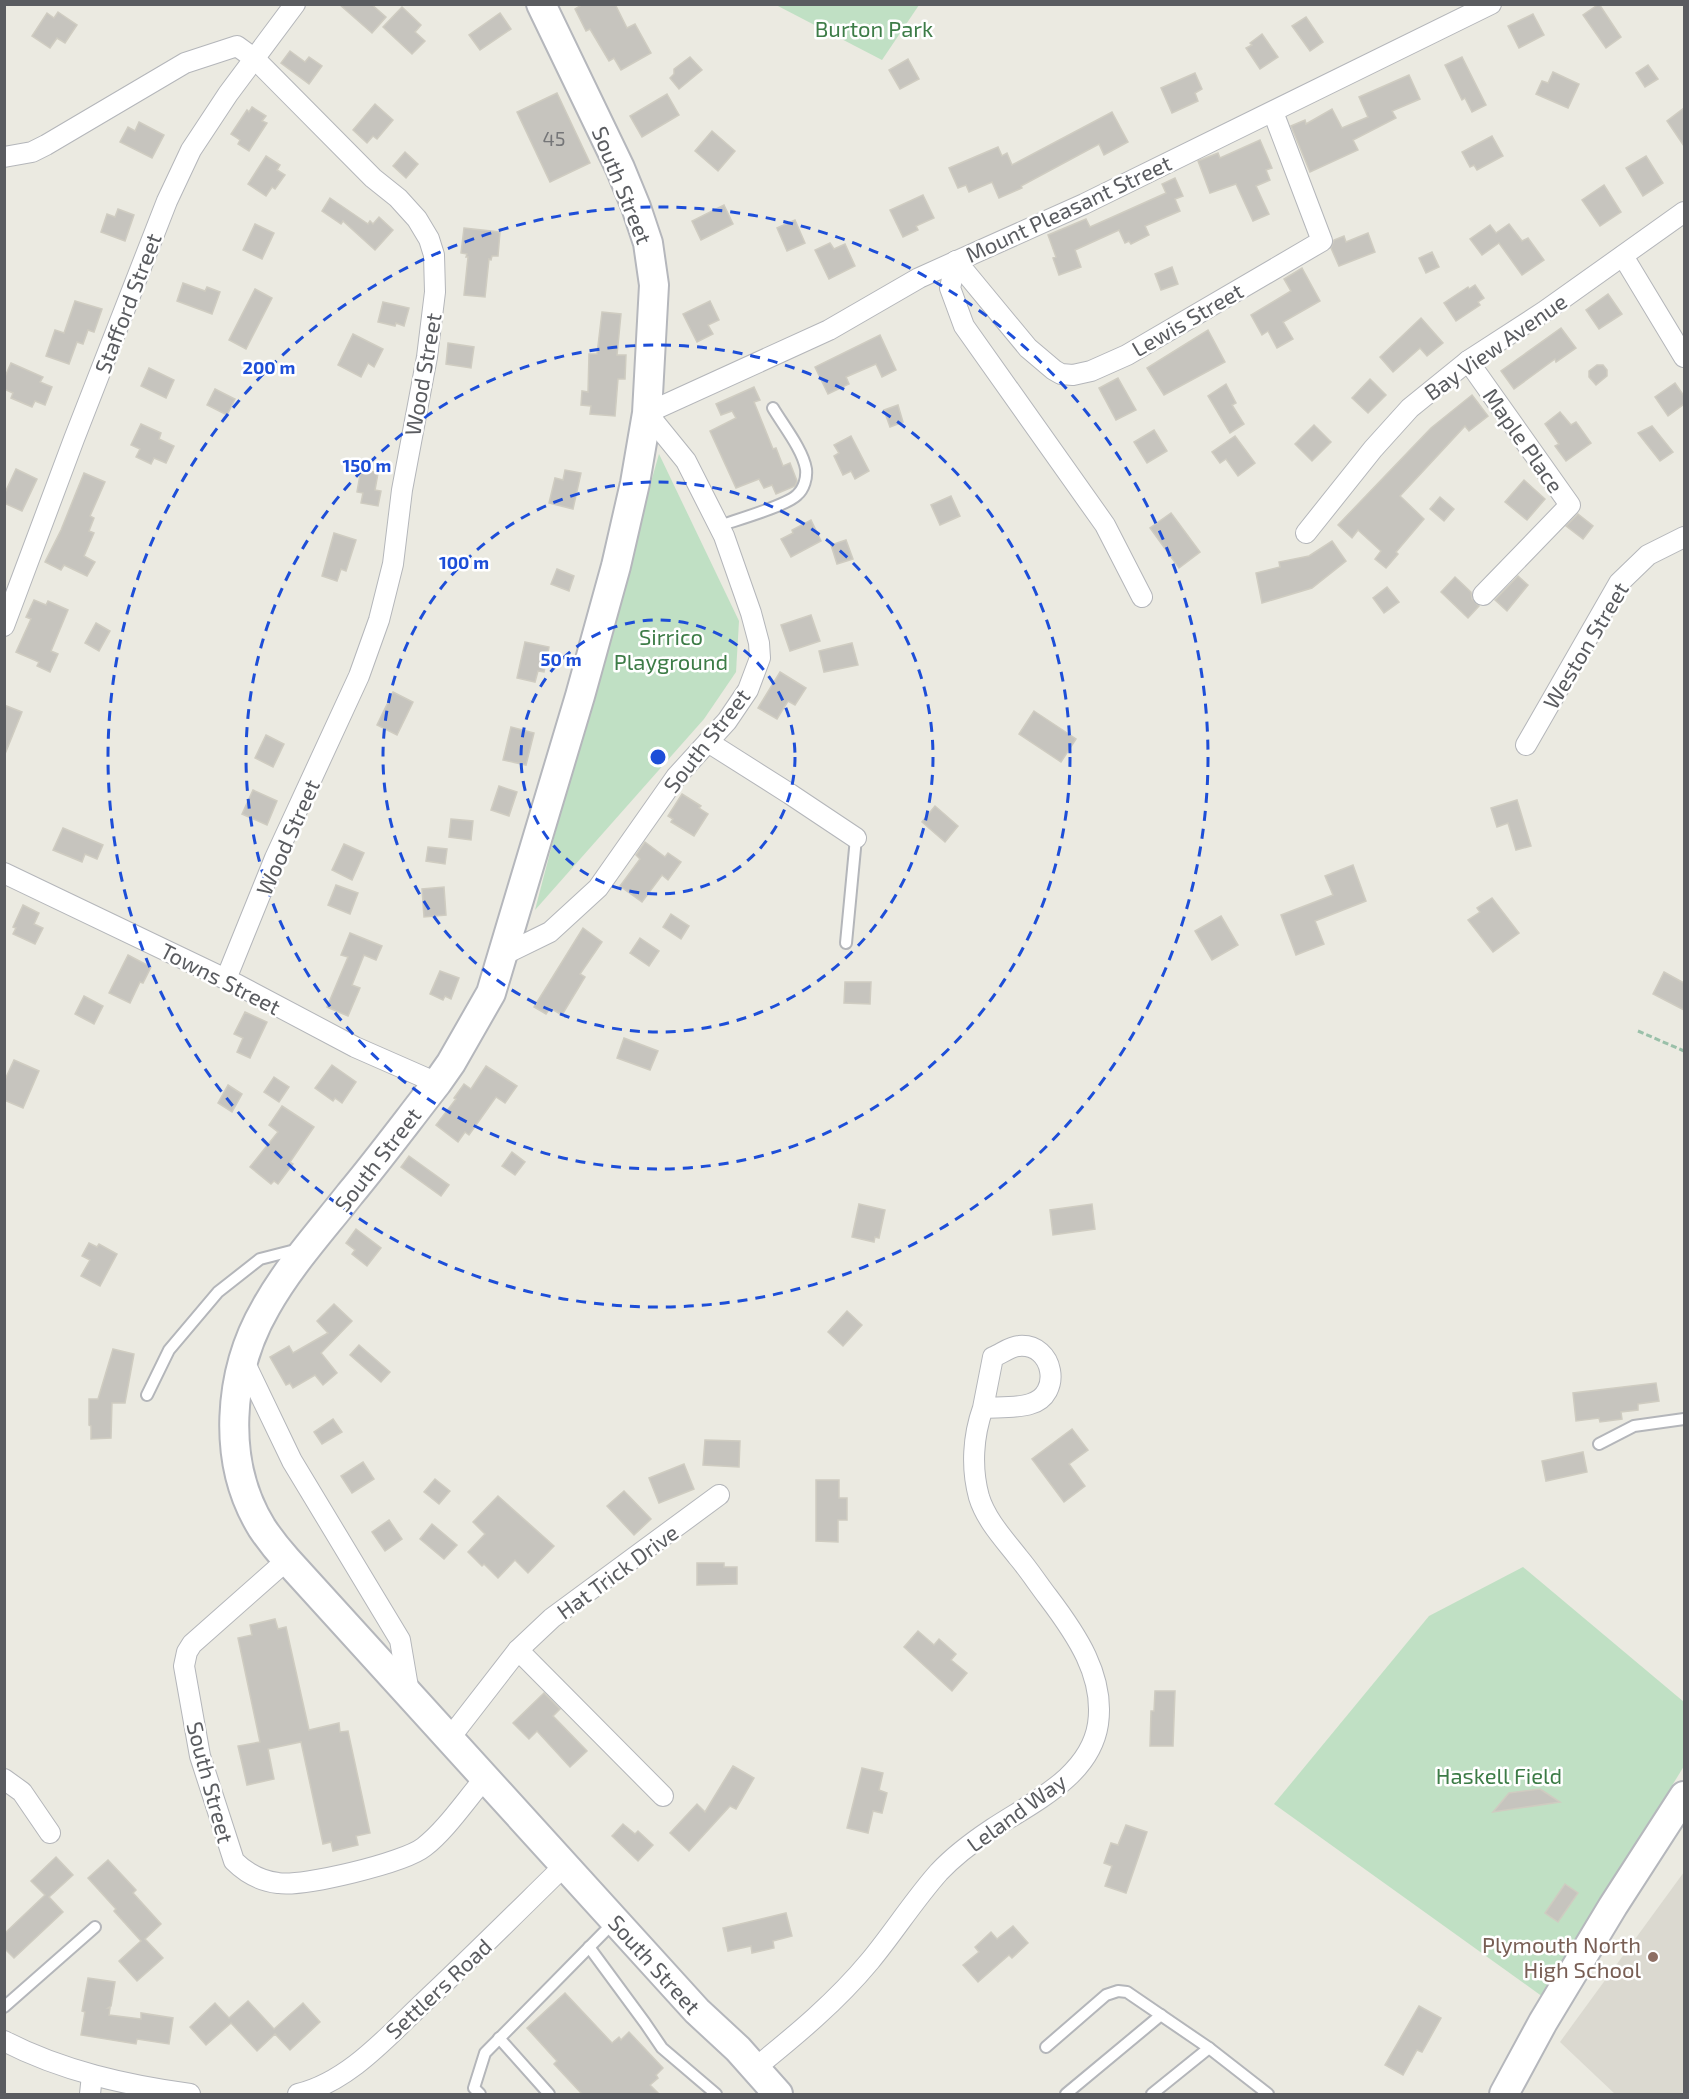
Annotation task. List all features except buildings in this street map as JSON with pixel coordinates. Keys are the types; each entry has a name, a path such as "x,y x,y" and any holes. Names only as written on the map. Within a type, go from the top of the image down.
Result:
{"street":[{"name":"Stafford Street","path":"4,626 166,201 191,150 295,4"},
{"name":"South Street","path":"541,4 620,168 648,243 654,285 651,364 647,413 635,483 616,566 580,696 491,993 437,1083 291,1267 266,1307 243,1359 237,1386 234,1409 237,1456 242,1480 261,1527 287,1560 697,2012 738,2049 778,2094"},
{"name":"Mount Pleasant Street","path":"647,413 829,330 919,278 1084,204 1486,6"},
{"path":"4,157 22,154 46,145 185,63 237,46 255,59"},
{"name":"Wood Street","path":"226,979 276,858 359,676 379,620 393,564 402,490 427,357 435,292 434,255 429,239 417,219 255,59"},
{"name":"Lewis Street","path":"956,261 1028,348 1054,370 1067,375 1079,375 1127,355 1323,241 1273,112"},
{"name":"Bay View Avenue","path":"1306,533 1373,449 1410,408 1468,361 1545,311 1684,212"},
{"path":"1623,256 1684,357"},
{"path":"956,261 950,288 964,326 1105,525 1142,597"},
{"name":"Maple Place","path":"1468,361 1570,505 1483,595"},
{"name":"South Street","path":"503,955 550,932 598,888 676,777 727,721 748,690 760,658 759,643 751,613 719,526 687,461 647,413"},
{"name":"Weston Street","path":"1526,745 1619,583 1648,555 1684,537"},
{"path":"708,742 856,838"},
{"name":"Towns Street","path":"4,873 226,979 355,1047 437,1083"},
{"path":"243,1359 292,1461 400,1640 410,1696"},
{"name":"Leland Way","path":"754,2069 814,2020 846,1988 941,1870 992,1829 1025,1810 1055,1788 1082,1760 1095,1736 1099,1713 1097,1688 1084,1651 1063,1617 1019,1558 996,1532 979,1498 974,1455 976,1427 983,1408"},
{"name":"Hat Trick Drive","path":"449,1739 518,1650 552,1618 719,1495"},
{"name":"South Street","path":"287,1560 192,1644 185,1660 185,1675 200,1756 234,1861 257,1879 280,1884 308,1883 403,1858 423,1848 434,1838 485,1778"},
{"path":"518,1650 663,1797"},
{"path":"4,1779 22,1792 50,1833"},
{"path":"1504,2094 1543,2022 1613,1906 1684,1797"},
{"name":"Settlers Road","path":"298,2094 314,2091 368,2054 565,1865"},
{"path":"4,2041 91,2085 188,2094"}],"lane":[{"path":"719,526 797,496 804,485 806,469 797,447 773,408"},
{"path":"846,943 856,838"},
{"path":"147,1395 169,1350 218,1292 260,1259 308,1246"},
{"path":"1599,1444 1634,1426 1684,1419"},
{"path":"480,2094 474,2088 485,2053 615,1920"},
{"path":"4,2007 95,1927"},
{"path":"589,1947 662,2048 716,2094"},
{"path":"1046,2048 1106,1995 1118,1991 1127,1992 1209,2048 1268,2094"},
{"path":"1066,2094 1161,2015"},
{"path":"499,2038 549,2094"},
{"path":"1152,2094 1209,2048"}],"path":[{"path":"1638,1031 1684,1051"}],"shaded area":[{"name":"Plymouth North High School","path":"1684,1872 1684,2094 1615,2094 1560,2042"}],"green space":[{"name":"Burton Park","path":"919,4 882,60 776,5"},
{"name":"Sirrico Playground","path":"659,454 739,621 736,672 704,719 535,910 602,654"},
{"name":"Haskell Field","path":"1523,1567 1684,1702 1684,1766 1543,1997 1274,1804 1429,1616"}],"place":[{"name":"Plymouth North High School","path":"1653,1957"}]}
